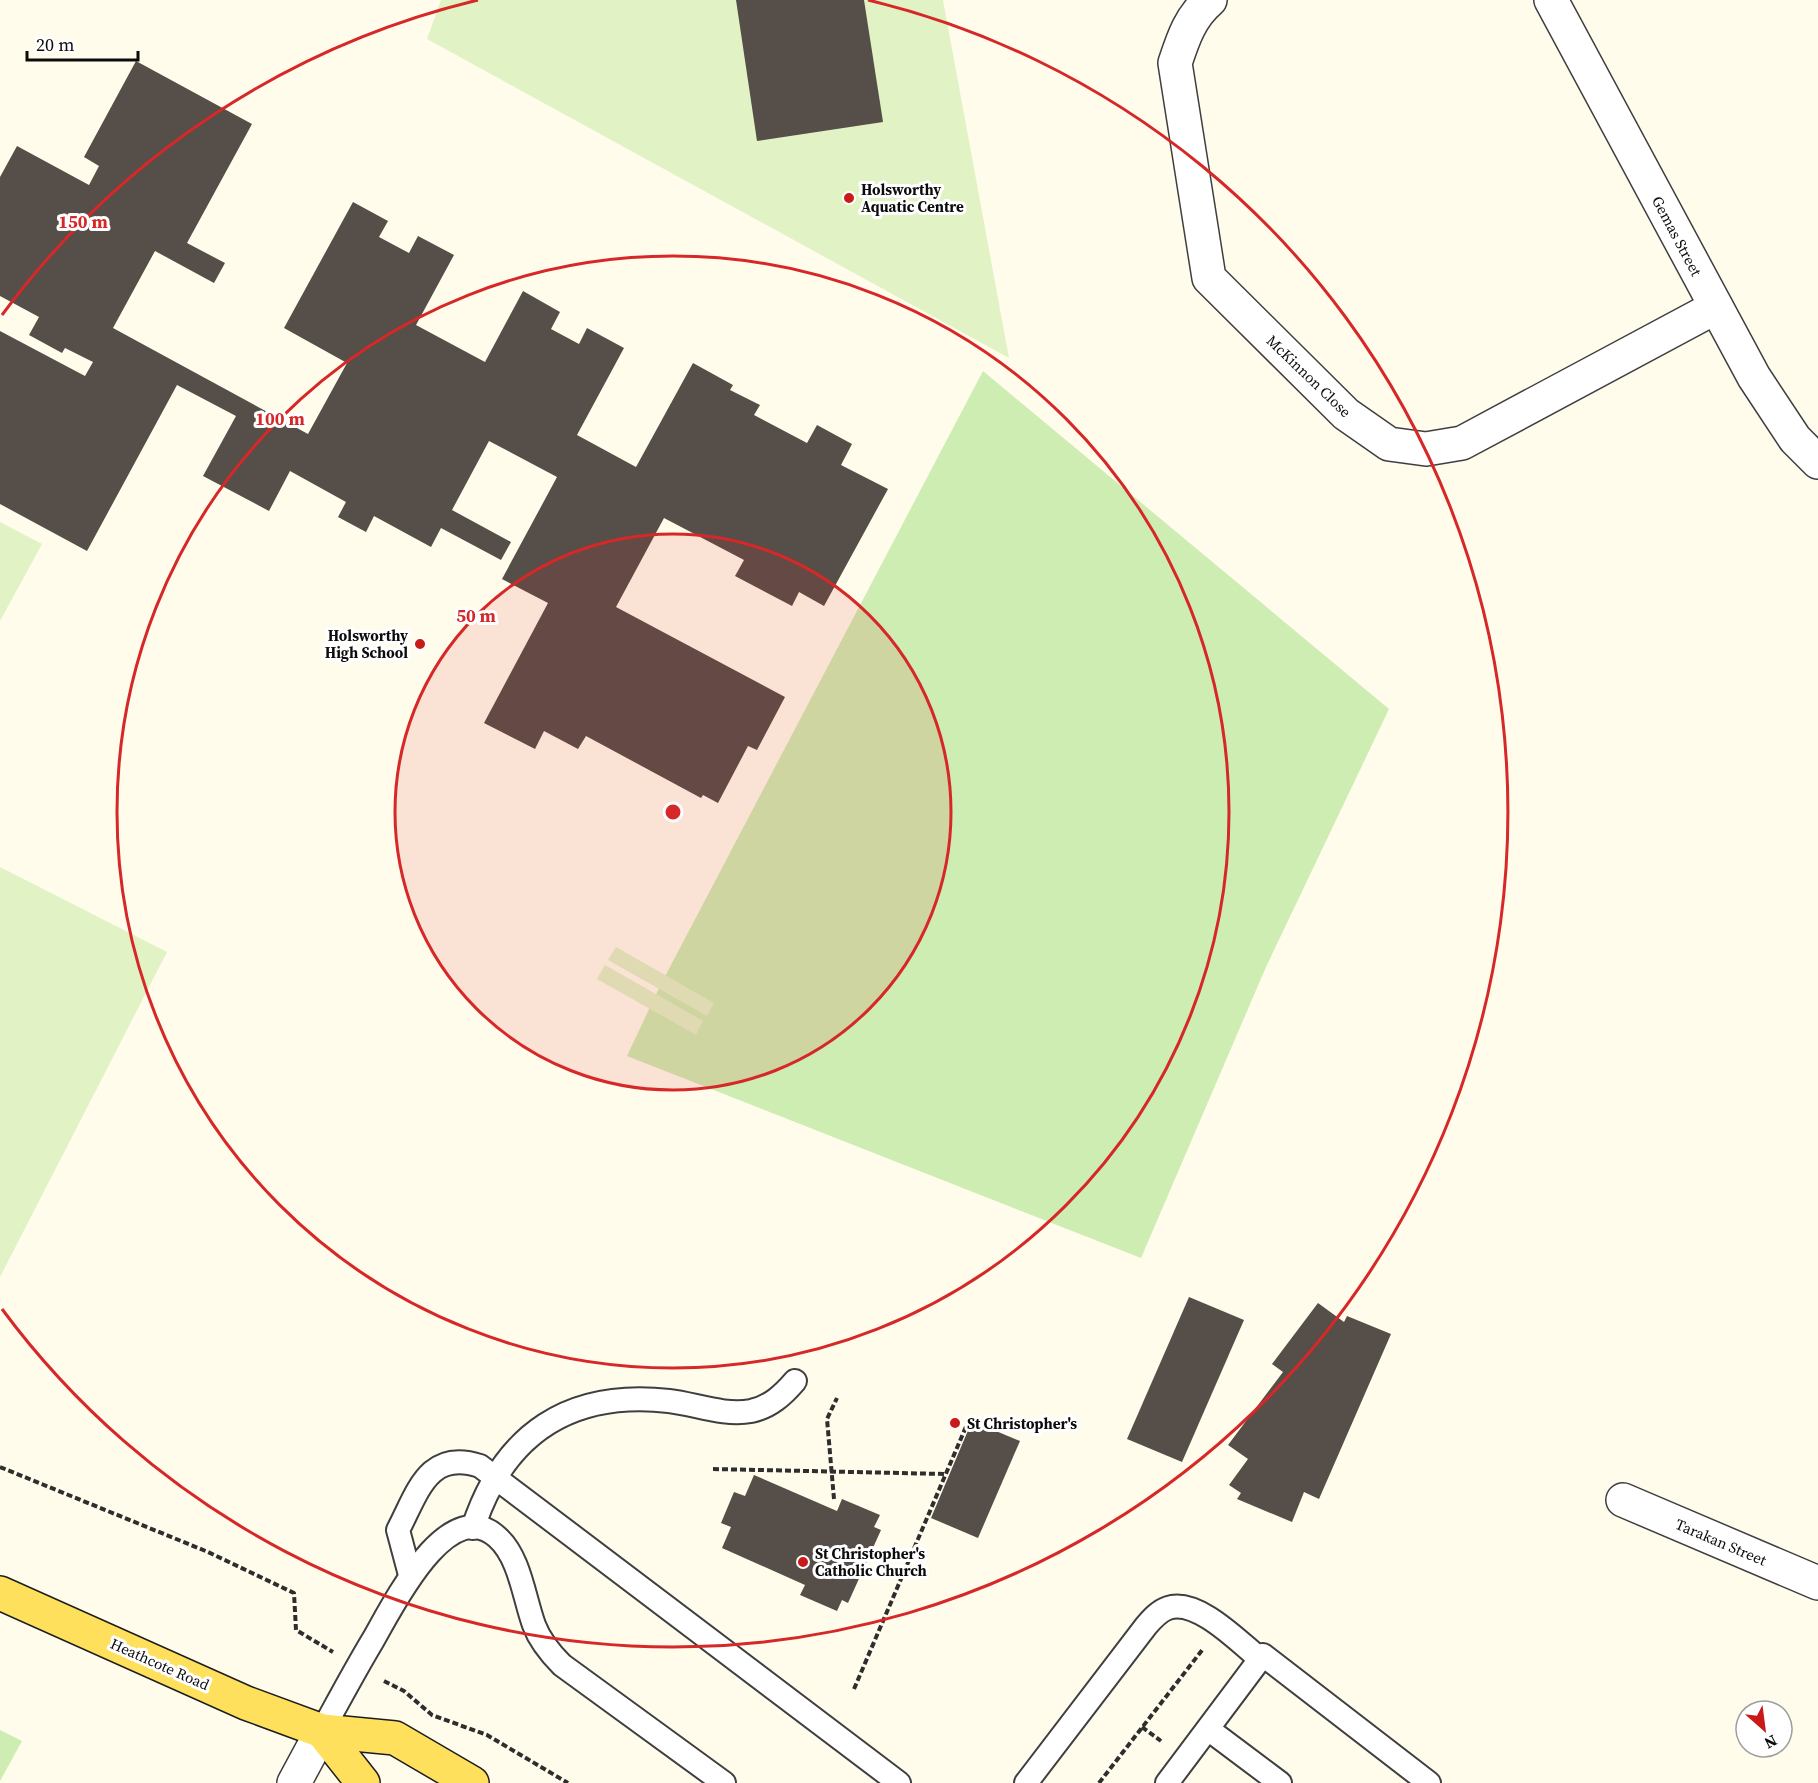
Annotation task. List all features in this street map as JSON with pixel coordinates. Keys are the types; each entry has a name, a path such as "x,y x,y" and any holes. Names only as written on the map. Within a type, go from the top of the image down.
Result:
{"main road":[{"name":"Heathcote Road","path":"0,1593 246,1703 322,1731 395,1738 472,1783"},
{"path":"322,1731 363,1783"}],"street":[{"name":"McKinnon Close","path":"1210,0 1199,10 1185,33 1175,63 1209,278 1346,414 1389,444 1426,449 1462,442 1716,307"},
{"name":"Gemas Street","path":"1551,0 1754,377 1795,439 1818,462"},
{"name":"Tarakan Street","path":"1623,1500 1818,1583"},
{"path":"294,1783 322,1731"}],"lane":[{"path":"473,1528 483,1499 496,1478 533,1434 559,1416 585,1405 615,1400 665,1400 730,1412 753,1411 780,1397 795,1381"},
{"path":"410,1575 398,1530 432,1471 447,1462 463,1460 480,1466 899,1783"},
{"path":"322,1731 410,1575 446,1537 460,1530 473,1528 492,1534 506,1548 534,1627 551,1655 724,1783"},
{"path":"1026,1783 1146,1626 1162,1611 1170,1607 1188,1608 1220,1627 1260,1659"},
{"path":"1167,1783 1263,1655 1429,1783"},
{"path":"1208,1729 1280,1783"}],"path":[{"path":"834,1499 827,1419 837,1398"},
{"path":"854,1689 968,1422"},
{"path":"0,1467 208,1552 294,1593 296,1630"},
{"path":"713,1469 946,1474"},
{"path":"1099,1783 1220,1627"},
{"path":"404,1691 432,1715 487,1734 568,1783"}],"green space":[{"name":"Holsworthy Aquatic Centre","path":"441,0 943,0 1009,358 427,39"},
{"path":"983,371 1389,709 1266,967 1141,1258 627,1056 660,986"},
{"path":"0,522 42,544 0,621"},
{"path":"0,867 167,952 0,1277"},
{"path":"616,947 714,1003 707,1016 608,960"},
{"path":"605,965 703,1021 696,1035 597,979"},
{"path":"0,1730 22,1741 0,1781"}],"building":[{"path":"736,0 864,0 883,122 757,141"},
{"path":"136,61 252,124 187,243 225,263 214,283 155,251 113,328 308,434 347,363 284,328 353,202 388,221 379,237 409,253 418,236 454,255 416,325 485,362 523,291 560,312 551,329 579,344 587,328 624,348 577,435 636,467 693,363 733,385 730,390 760,405 754,415 807,443 817,425 852,444 841,465 888,489 824,606 799,592 792,606 735,576 744,560 664,518 616,607 785,697 757,750 748,746 718,803 703,795 701,798 586,736 578,749 544,731 535,749 484,723 548,603 502,579 557,477 489,441 452,510 511,542 501,560 441,528 431,547 374,516 366,532 338,517 346,502 290,471 269,511 203,476 236,416 177,385 87,551 0,504 0,331 85,376 93,362 65,348 62,353 29,335 39,317 0,296 0,177 17,146 89,185 99,166 84,157"},
{"path":"1189,1297 1244,1320 1182,1462 1127,1439"},
{"path":"1318,1303 1344,1322 1347,1316 1391,1334 1319,1499 1304,1492 1292,1522 1237,1499 1241,1493 1229,1485 1248,1459 1228,1445 1283,1372 1272,1364"},
{"path":"972,1421 1020,1441 978,1538 931,1518"},
{"path":"754,1475 837,1511 842,1499 880,1515 874,1527 881,1530 848,1603 842,1600 837,1611 800,1595 805,1585 722,1548 731,1527 721,1523 734,1492 745,1496"}],"place":[{"name":"Holsworthy Aquatic Centre","path":"849,198"},
{"name":"Holsworthy High School","path":"420,644"},
{"name":"St Christopher's","path":"955,1423"},
{"name":"St Christopher's Catholic Church","path":"803,1562"}]}
